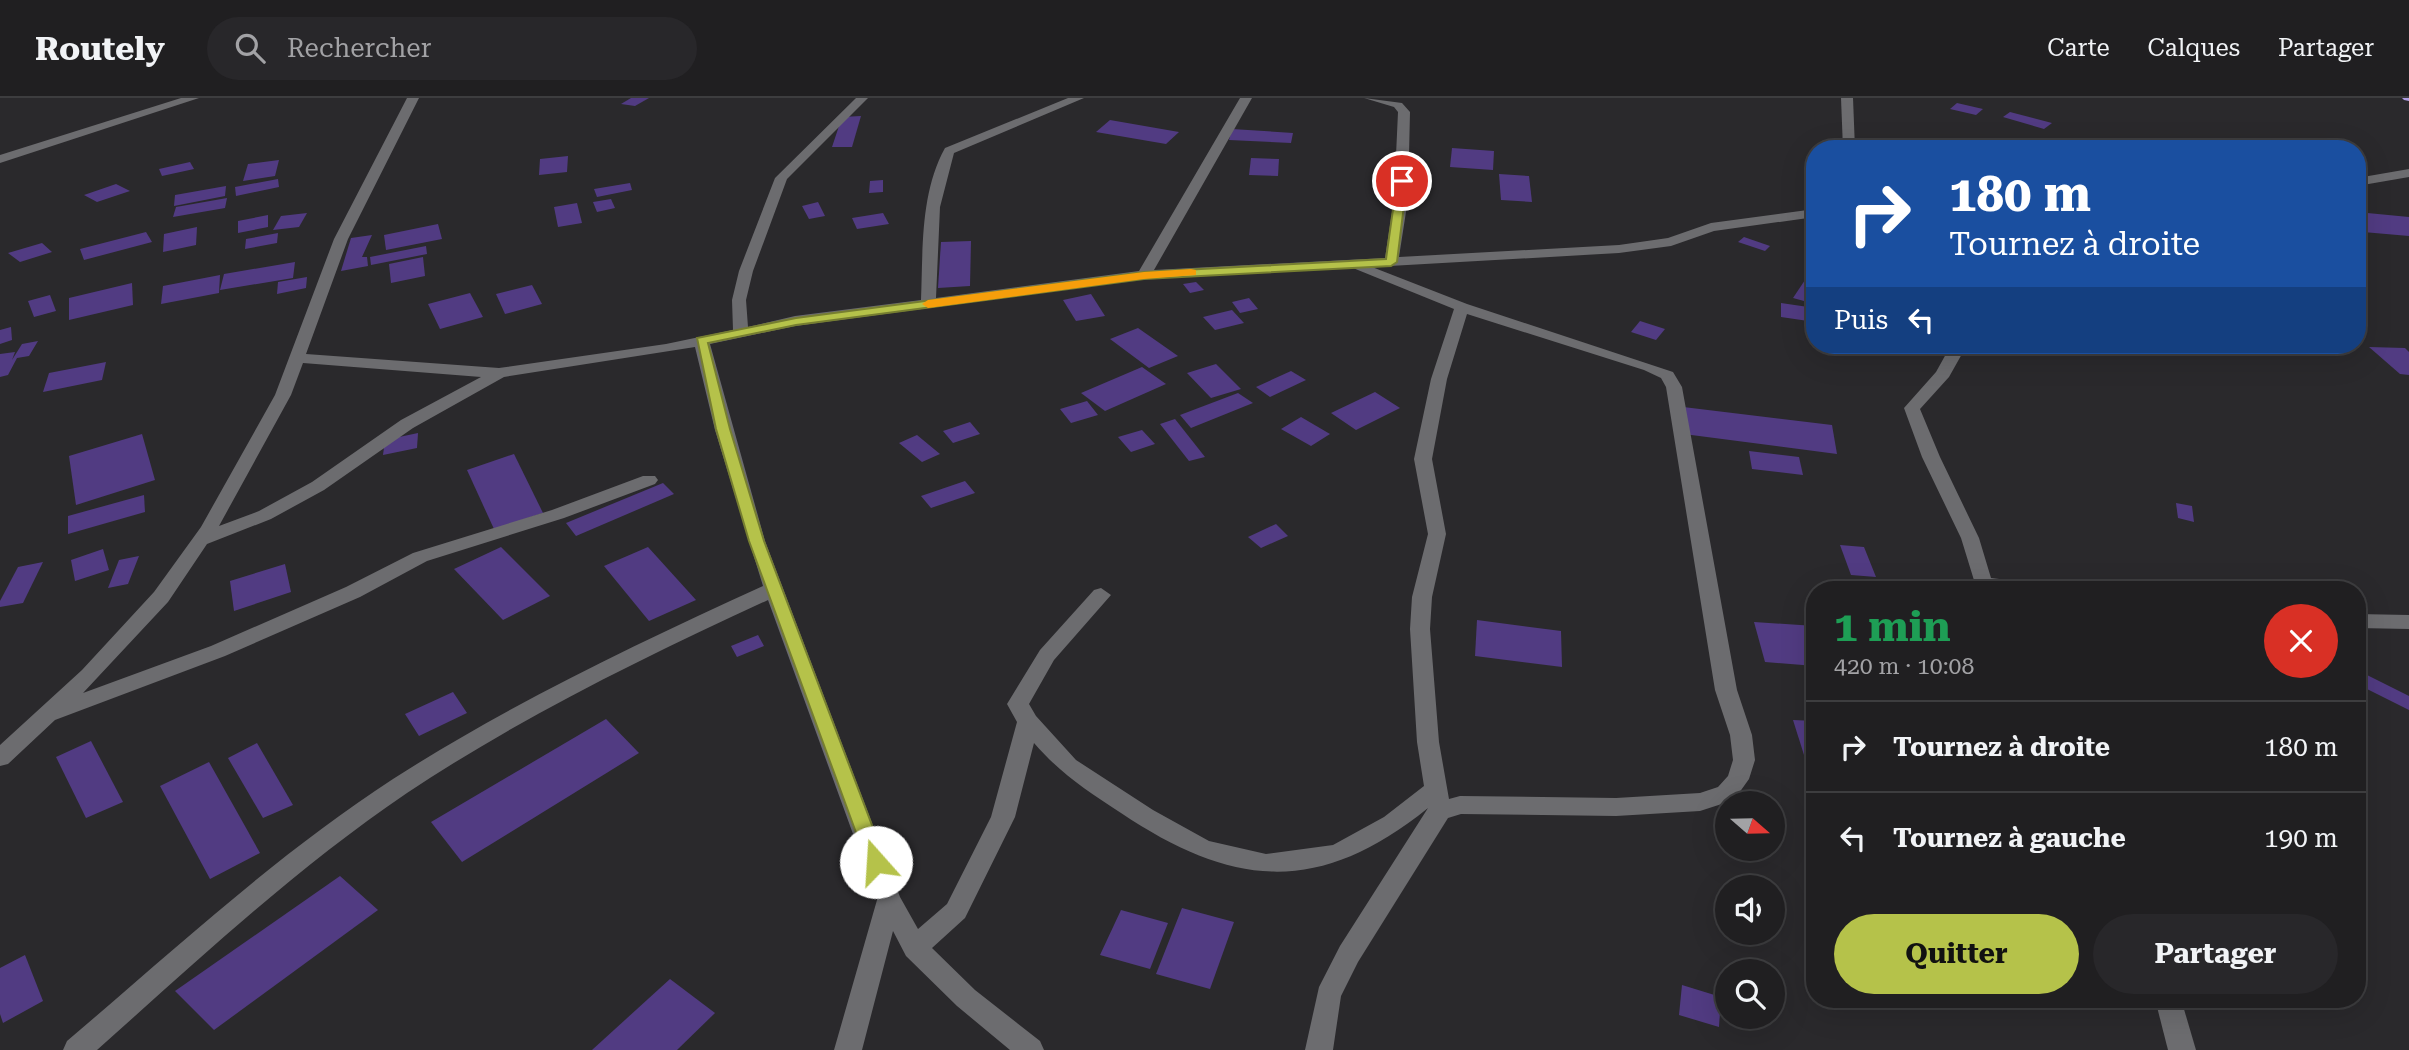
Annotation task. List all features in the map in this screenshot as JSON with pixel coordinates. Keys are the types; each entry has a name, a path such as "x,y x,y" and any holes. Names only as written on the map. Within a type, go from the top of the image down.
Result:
{"street":[{"path":"0,159 193,98"},
{"path":"0,758 89,675 161,597 201,540 283,395 341,239 413,98"},
{"path":"741,332 739,300 746,271 780,178 862,98"},
{"path":"928,304 934,194 938,174 949,151 1078,98"},
{"path":"1144,275 1246,98"},
{"path":"1370,98 1398,104 1404,112 1401,199 1391,262"},
{"path":"1847,98 1849,140"},
{"path":"2366,180 2409,173"},
{"path":"298,358 412,369 499,373 666,349 741,332 1144,275 1619,249 1671,242 1722,225 1806,214"},
{"path":"1101,595 1047,655 1018,704 1028,722 1068,766 1145,817 1203,849 1266,864 1337,854 1438,800 1460,805 1616,807 1700,802 1727,794 1738,779 1744,760 1741,735 1726,690 1700,551 1674,387 1667,376 1650,367 1462,307 1352,264"},
{"path":"1319,1050 1328,995 1438,800 1428,742 1420,629 1422,597 1437,534 1423,459 1439,379 1462,307"},
{"path":"701,341 730,454 775,589 889,900 915,948 966,998 1030,1050"},
{"path":"1954,354 1943,374 1912,408 1921,439 1947,485 1975,551 1983,581"},
{"path":"201,540 265,515 318,486 407,424 499,373"},
{"path":"47,714 218,652 353,592 420,557 558,514 649,480"},
{"path":"77,1050 320,844 400,786 592,677 775,589"},
{"path":"2366,621 2409,622"},
{"path":"915,948 956,911 1003,817 1028,722"},
{"path":"848,1050 889,900"},
{"path":"2170,1008 2182,1050"}],"building":[{"path":"631,98 649,98 635,106 621,104"},
{"path":"1957,103 1983,109 1976,115 1950,109"},
{"path":"2010,112 2052,123 2044,129 2003,117"},
{"path":"861,116 852,147 832,147 842,117"},
{"path":"1110,120 1179,132 1166,144 1096,132"},
{"path":"1232,129 1293,133 1291,143 1229,140"},
{"path":"1452,148 1494,151 1493,170 1450,167"},
{"path":"568,156 567,172 539,175 540,159"},
{"path":"1251,158 1279,159 1278,176 1249,175"},
{"path":"279,160 275,176 243,181 248,164"},
{"path":"190,162 194,169 162,176 159,169"},
{"path":"1499,174 1529,176 1532,202 1501,200"},
{"path":"278,179 279,187 236,196 235,187"},
{"path":"883,180 883,192 869,193 870,181"},
{"path":"630,183 632,190 597,197 594,189"},
{"path":"116,184 130,191 97,202 84,195"},
{"path":"226,186 225,196 174,206 175,195"},
{"path":"227,198 225,208 173,217 176,207"},
{"path":"611,199 615,208 597,212 593,202"},
{"path":"818,202 825,216 809,219 802,206"},
{"path":"577,203 582,223 558,227 554,207"},
{"path":"307,213 299,227 273,230 281,216"},
{"path":"883,213 889,224 857,229 852,218"},
{"path":"2366,213 2409,217 2409,236 2366,232"},
{"path":"268,215 268,227 238,233 238,221"},
{"path":"438,224 442,239 386,250 384,235"},
{"path":"197,227 196,245 163,252 164,234"},
{"path":"146,232 152,242 84,260 80,249"},
{"path":"278,233 277,243 245,249 246,239"},
{"path":"372,235 362,257 367,257 368,266 341,271 351,238"},
{"path":"1744,237 1770,246 1765,251 1738,242"},
{"path":"971,241 970,286 938,288 941,242"},
{"path":"42,243 52,252 20,262 8,253"},
{"path":"426,246 427,254 371,265 370,257"},
{"path":"423,257 425,276 391,283 389,264"},
{"path":"295,262 293,278 220,290 224,274"},
{"path":"220,275 219,293 161,304 163,286"},
{"path":"307,277 306,288 277,294 278,282"},
{"path":"1806,278 1806,302 1793,298"},
{"path":"1196,282 1204,290 1190,293 1183,284"},
{"path":"132,283 133,305 69,320 69,298"},
{"path":"532,285 542,304 505,314 496,294"},
{"path":"470,293 483,317 440,329 428,304"},
{"path":"1091,294 1105,316 1076,321 1063,300"},
{"path":"50,295 56,311 34,317 28,301"},
{"path":"1249,298 1258,309 1240,313 1232,302"},
{"path":"1781,303 1806,307 1806,321 1781,317"},
{"path":"1232,310 1244,323 1215,330 1203,317"},
{"path":"1640,321 1665,329 1656,340 1631,332"},
{"path":"11,327 12,340 0,344 0,330"},
{"path":"1138,328 1178,356 1149,368 1110,339"},
{"path":"38,341 29,356 17,358 8,375 0,377 0,354 15,352 12,360 22,344"},
{"path":"2369,347 2405,348 2409,352 2409,375 2400,374"},
{"path":"106,362 102,380 43,392 49,373"},
{"path":"1216,364 1241,389 1211,398 1187,373"},
{"path":"1142,367 1166,384 1105,411 1081,393"},
{"path":"1291,371 1306,380 1270,397 1256,387"},
{"path":"1375,392 1400,408 1356,430 1331,413"},
{"path":"1238,393 1253,403 1191,428 1180,415"},
{"path":"1087,401 1098,415 1071,423 1060,409"},
{"path":"1675,406 1832,425 1837,454 1676,433"},
{"path":"1301,417 1330,434 1311,446 1281,429"},
{"path":"1175,419 1205,457 1189,461 1160,424"},
{"path":"970,422 980,434 953,443 943,431"},
{"path":"1142,430 1155,444 1131,452 1118,437"},
{"path":"418,433 417,448 383,455 385,440"},
{"path":"142,434 155,480 76,505 69,456"},
{"path":"917,435 940,454 922,462 899,443"},
{"path":"1749,451 1799,457 1803,475 1752,469"},
{"path":"514,454 543,513 494,529 467,470"},
{"path":"965,481 975,493 931,508 921,496"},
{"path":"663,483 674,494 576,536 566,523"},
{"path":"144,495 145,512 68,534 68,516"},
{"path":"2176,503 2192,506 2194,522 2178,518"},
{"path":"1276,524 1288,536 1261,548 1248,537"},
{"path":"1840,545 1864,547 1876,577 1851,575"},
{"path":"501,547 550,596 503,620 454,569"},
{"path":"648,547 696,600 649,621 604,566"},
{"path":"103,549 109,570 75,581 71,560"},
{"path":"139,556 128,584 108,588 119,560"},
{"path":"43,562 23,603 0,607 0,601 18,567"},
{"path":"285,564 291,592 234,611 230,581"},
{"path":"1477,620 1561,631 1562,667 1475,656"},
{"path":"1754,622 1806,625 1806,665 1765,662"},
{"path":"758,635 764,646 737,657 731,646"},
{"path":"2366,674 2409,696 2409,710 2366,688"},
{"path":"453,692 467,713 419,736 405,714"},
{"path":"606,719 639,753 462,862 431,822"},
{"path":"1793,720 1806,721 1804,755"},
{"path":"91,741 123,802 86,818 56,757"},
{"path":"257,743 293,805 263,818 228,758"},
{"path":"209,762 260,853 210,879 160,786"},
{"path":"340,876 378,910 214,1030 175,991"},
{"path":"1182,908 1234,922 1210,989 1156,974"},
{"path":"1121,910 1168,923 1150,969 1100,955"},
{"path":"25,955 43,1001 3,1023 0,1014 0,968"},
{"path":"670,979 715,1013 677,1050 592,1050"},
{"path":"1682,985 1715,995 1715,1026 1679,1015"}],"slow traffic":[{"path":"928,304 1144,275 1191,273"}],"route":[{"path":"876,862 756,541 723,429 701,341 796,321 1144,275 1391,262 1402,181"}]}
